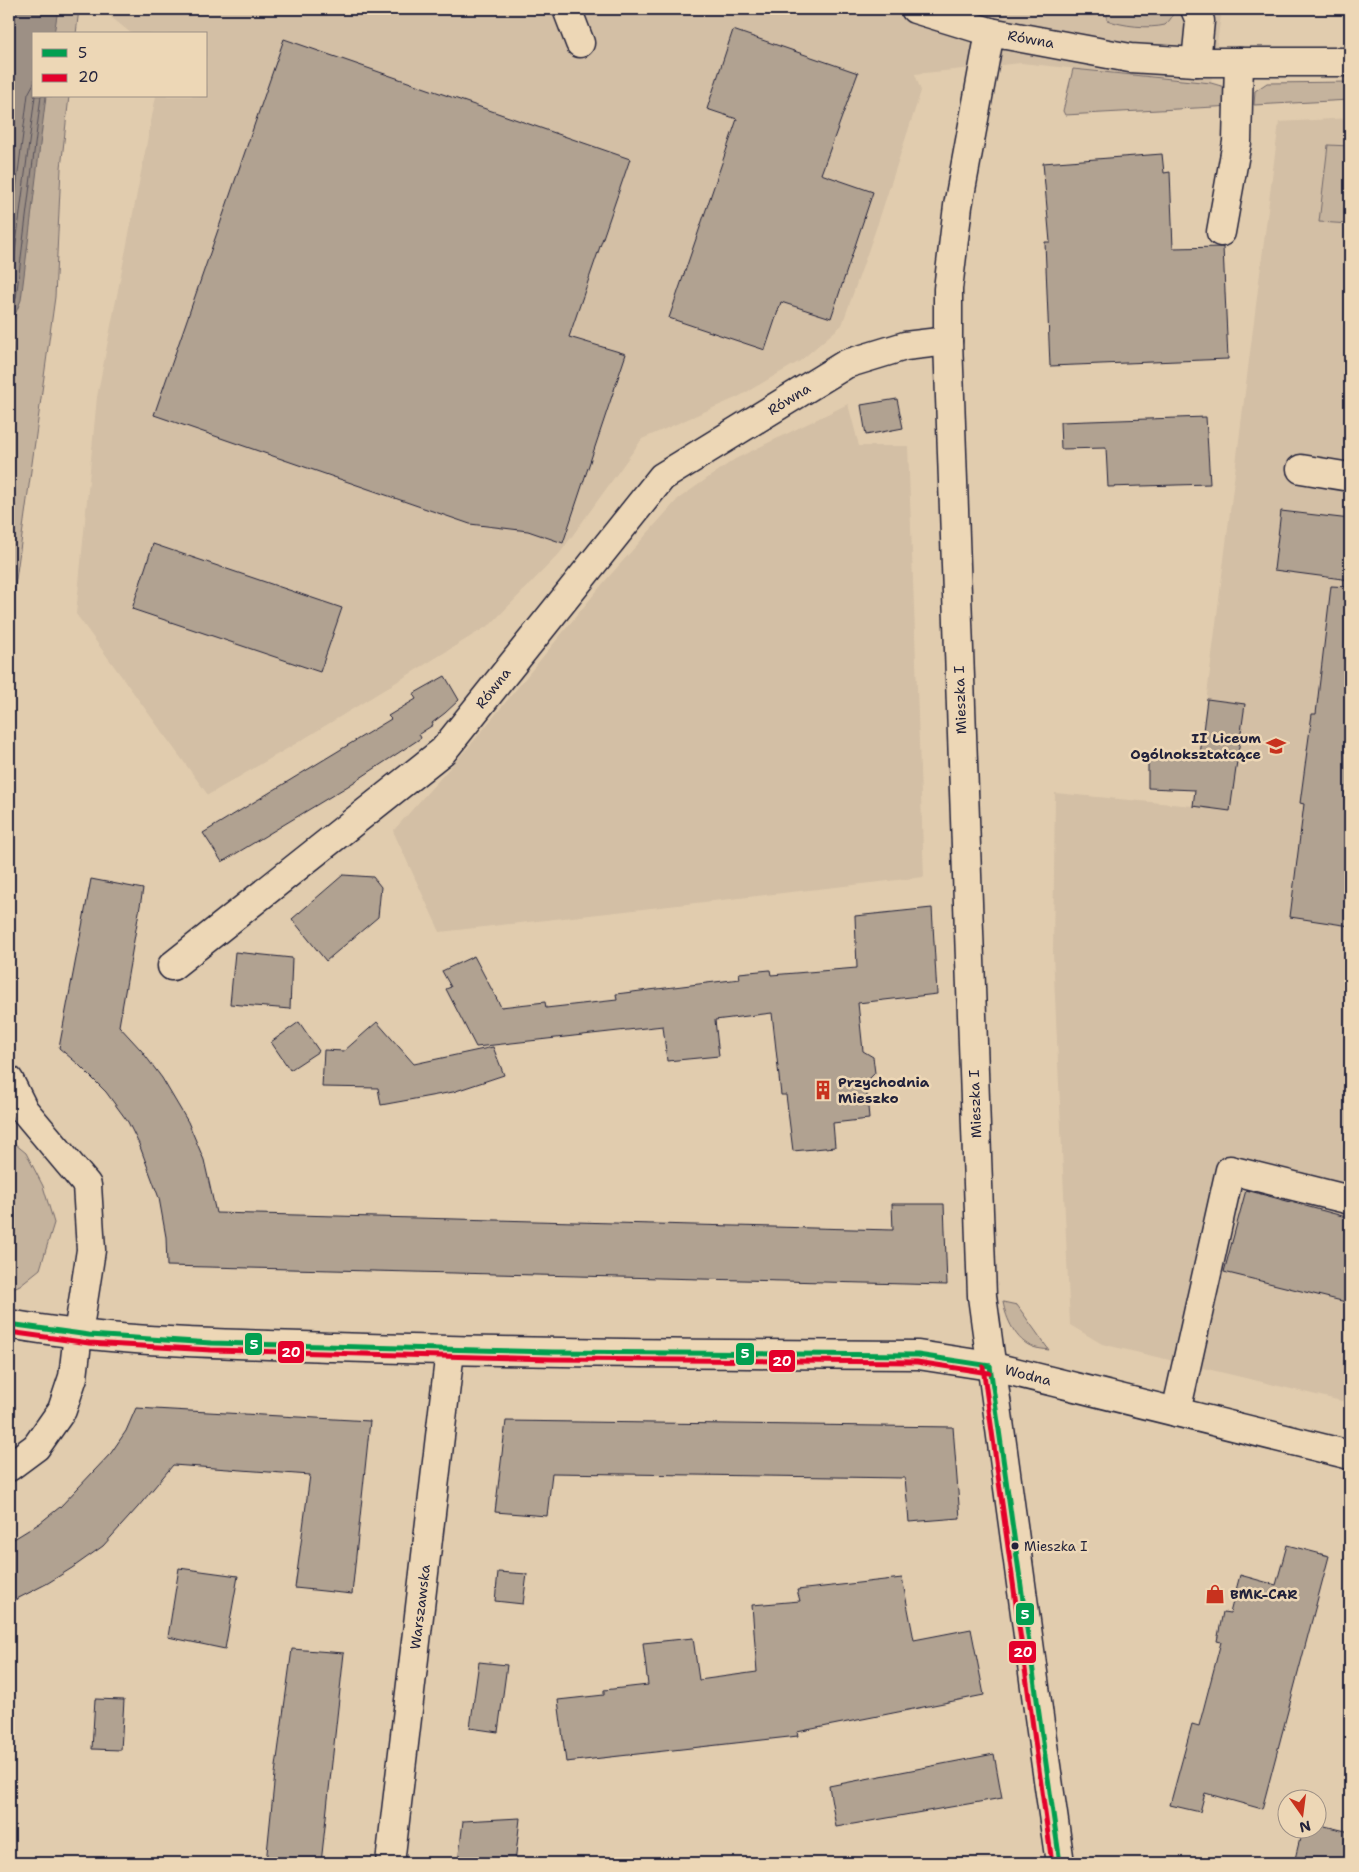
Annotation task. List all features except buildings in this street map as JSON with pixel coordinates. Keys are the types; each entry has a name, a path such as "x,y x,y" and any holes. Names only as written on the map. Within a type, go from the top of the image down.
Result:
{"street":[{"path":"567,9 580,42"},
{"path":"914,9 990,32"},
{"path":"1195,9 1200,21 1196,62"},
{"name":"Równa","path":"172,966 443,751 662,477 846,364 905,346 948,340 948,288 958,206 990,32 1130,58 1196,62 1350,62"},
{"path":"1221,232 1237,142 1238,62"},
{"name":"Mieszka I","path":"948,340 982,1296 990,1366 1060,1863"},
{"path":"1301,469 1350,477"},
{"path":"9,1080 24,1110 87,1186 91,1250 78,1334 74,1377 62,1410 36,1447 9,1467"},
{"path":"1176,1412 1230,1170 1350,1200"},
{"name":"Wodna","path":"9,1324 78,1334 161,1341 450,1351 918,1356 990,1366 1350,1455"},
{"name":"Warszawska","path":"390,1863 450,1351"}],"shaded area":[{"path":"9,9 79,9 76,32 32,32 32,98 69,98 61,168 55,297 9,630"},
{"path":"113,9 1222,9 1211,83 1021,63 915,74 921,91 842,325 800,361 738,397 642,439 560,553 491,624 302,740 208,795 76,614 97,397 156,98 208,98 208,32 130,32 111,17"},
{"path":"1111,9 1173,9 1173,14 1165,25 1144,27 1120,24 1107,20 1107,15"},
{"path":"1073,69 1211,83 1228,88 1233,106 1065,115 1063,111"},
{"path":"1350,82 1350,100 1254,105 1255,91 1267,83"},
{"name":"II Liceum Ogólnokształcące","path":"1350,118 1350,1403 1102,1344 1070,1325 1053,953 1055,793 1193,806 1279,122"},
{"path":"1328,145 1350,146 1350,224 1319,222"},
{"path":"848,404 859,446 908,446 924,877 440,932 393,831 472,743 605,581 678,499 735,459"},
{"path":"9,1139 26,1153 43,1186 54,1223 40,1269 20,1285 9,1290"},
{"path":"1003,1302 1017,1305 1049,1350 1033,1347 1017,1335 1009,1322"}],"water":[{"path":"9,9 58,9 54,32 32,32 32,98 46,98 21,300 11,325 13,361 9,383"}],"transit line":[{"name":"5","path":"9,1324 89,1335 211,1343 552,1352 918,1355 990,1366"},
{"name":"20","path":"9,1332 89,1343 211,1350 552,1359 917,1362 989,1373"},
{"name":"5","path":"990,1366 1060,1863"},
{"name":"20","path":"983,1367 1052,1863"}],"place":[{"name":"II Liceum Ogólnokształcące","path":"1276,746"},
{"name":"Przychodnia Mieszko","path":"823,1090"},
{"name":"Mieszka I","path":"1015,1546"},
{"name":"BMK-CAR","path":"1215,1594"}]}
